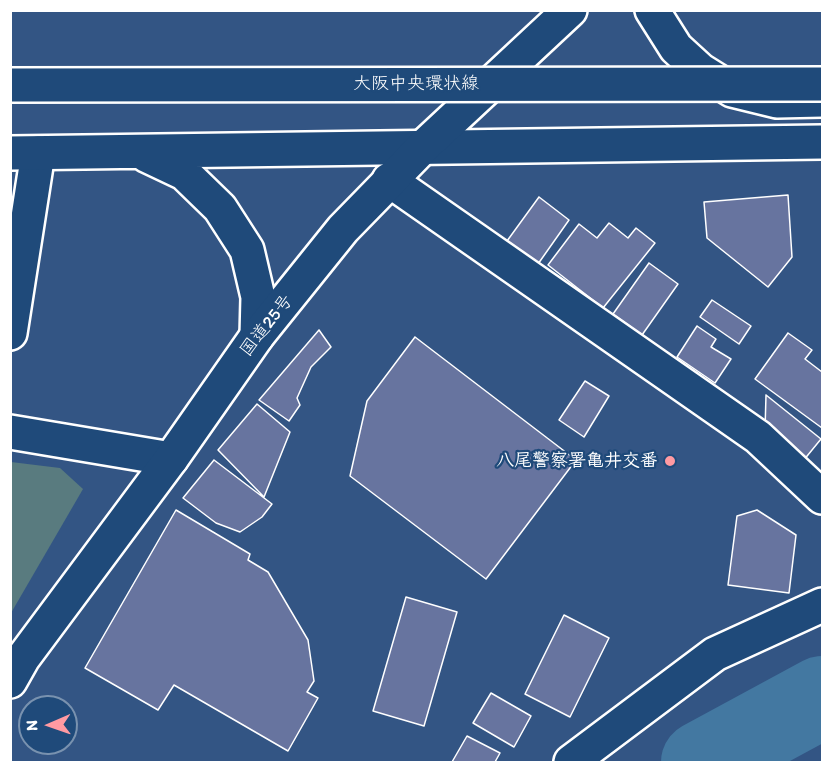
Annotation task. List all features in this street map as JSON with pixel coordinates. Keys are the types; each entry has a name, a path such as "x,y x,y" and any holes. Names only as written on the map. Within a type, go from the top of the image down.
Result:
{"main road":[{"name":"国道25号","path":"10,681 23,658 171,459 257,336 343,229 421,149 570,10"},
{"path":"652,10 676,48 700,70 732,90 777,101 822,100"},
{"name":"大阪中央環状線","path":"10,85 822,84"},
{"path":"10,333 24,153 822,142"},
{"path":"136,151 184,173 220,208 247,250 258,297 257,336"},
{"path":"389,180 758,437 822,497"},
{"path":"10,432 171,459"},
{"path":"571,762 715,654 822,605"}],"green space":[{"path":"11,462 60,468 83,489 11,613"}],"building":[{"path":"788,195 792,257 768,287 707,238 704,202"},
{"path":"539,197 569,220 538,264 507,241"},
{"path":"609,223 628,238 636,228 655,243 603,308 548,265 579,224 597,238"},
{"path":"649,263 678,284 642,335 613,314"},
{"path":"712,300 751,326 739,344 700,317"},
{"path":"697,326 716,339 711,347 731,359 715,383 677,357"},
{"path":"319,330 331,347 311,367 297,398 300,405 289,421 259,400"},
{"path":"788,333 812,350 805,359 822,372 822,428 755,379"},
{"path":"415,337 576,460 486,579 350,476 367,401"},
{"path":"585,381 609,396 584,437 559,420"},
{"path":"766,395 821,439 803,461 765,430"},
{"path":"257,404 290,432 264,497 218,450"},
{"path":"214,460 272,504 262,517 240,532 216,523 183,498"},
{"path":"176,510 250,554 248,560 268,572 308,640 314,681 307,692 318,698 288,751 174,685 158,710 85,668"},
{"path":"757,510 796,535 789,593 728,585 737,516"},
{"path":"406,597 457,612 424,726 373,711"},
{"path":"564,615 609,638 570,717 525,694"},
{"path":"491,693 531,716 514,747 473,723"},
{"path":"467,736 500,753 495,762 452,762"}],"waterway":[{"path":"702,762 822,697"}],"place":[{"name":"八尾警察署亀井交番","path":"670,461"}]}
